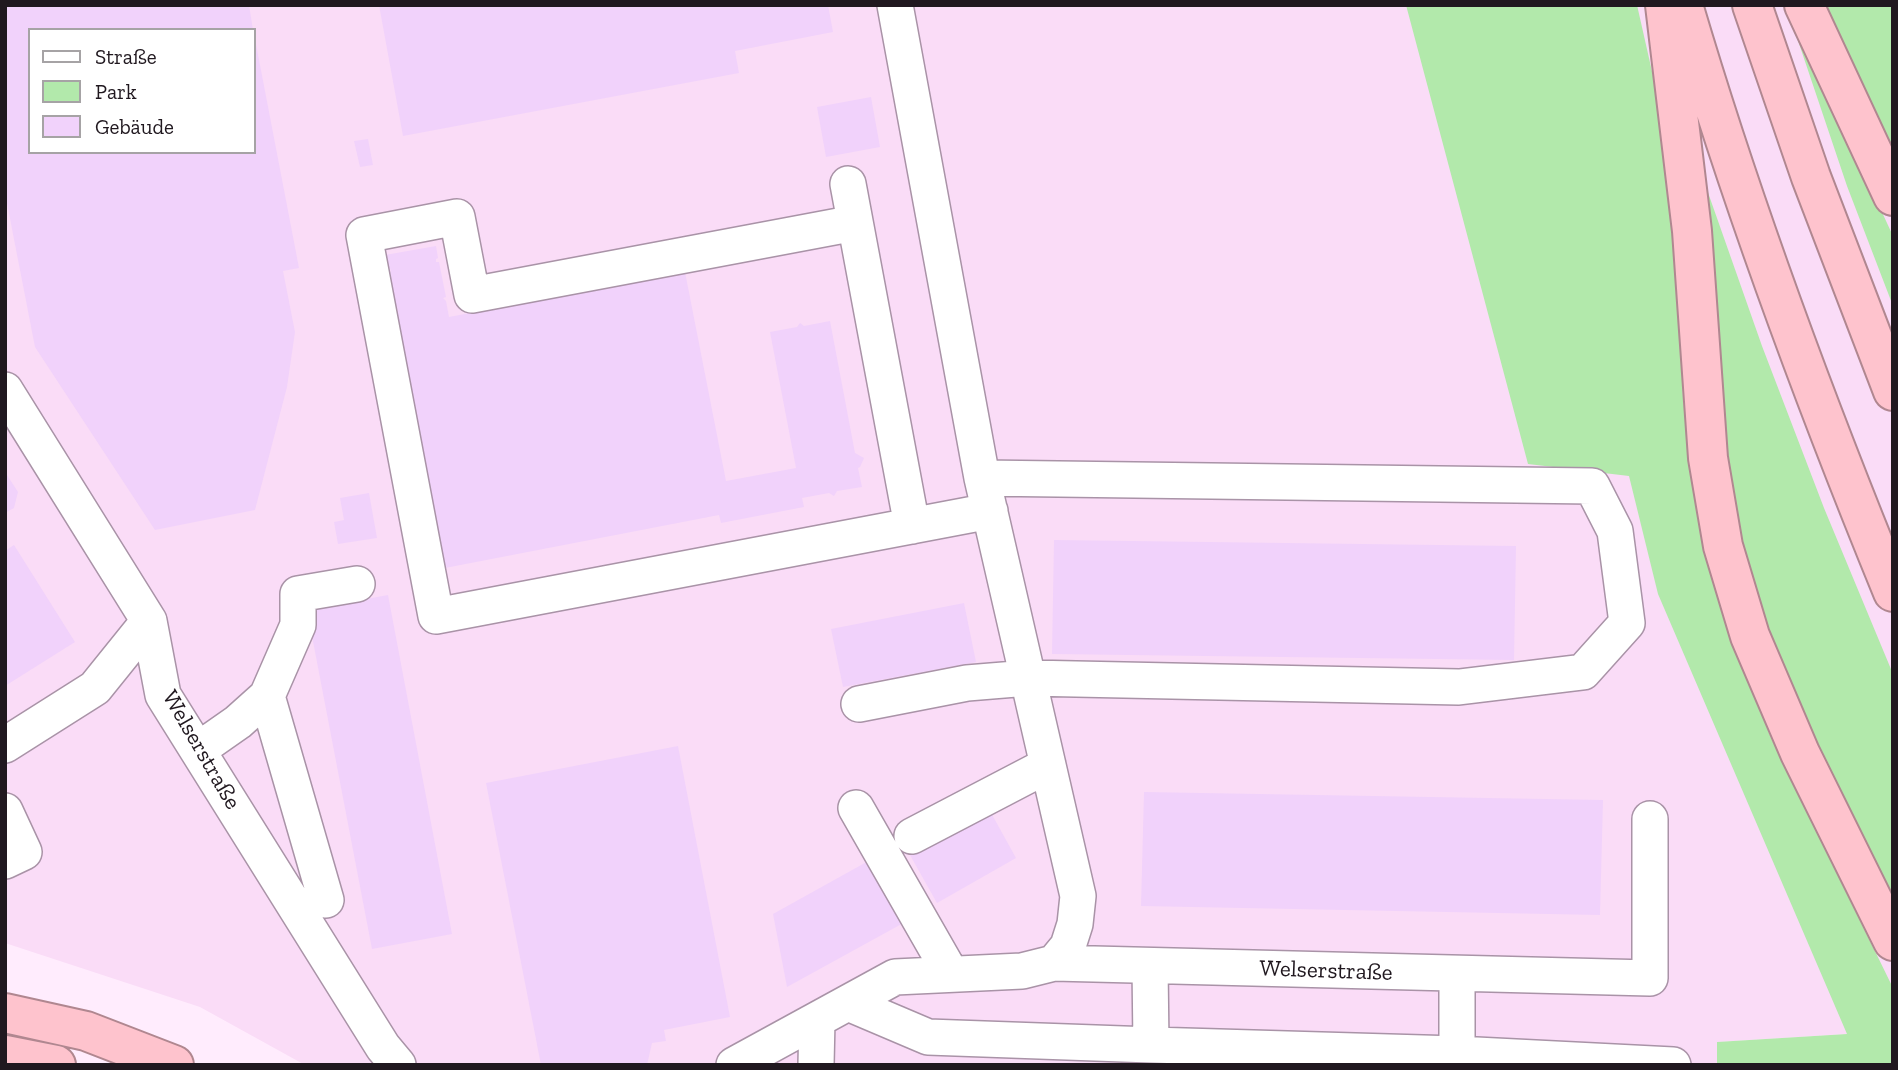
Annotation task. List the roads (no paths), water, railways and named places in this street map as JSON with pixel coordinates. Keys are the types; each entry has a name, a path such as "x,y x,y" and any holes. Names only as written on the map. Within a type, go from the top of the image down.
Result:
{"highway":[{"path":"1665,5 1692,232 1708,458 1723,546 1750,636 1800,753 1893,942"},
{"path":"1683,5 1746,204 1795,343 1893,592"},
{"path":"1752,5 1811,177 1893,391"},
{"path":"1804,5 1893,196"},
{"path":"5,1013 86,1031 174,1065"},
{"path":"5,1055 56,1065"}],"street":[{"path":"895,5 982,478 1078,896 1075,924 1068,946 1054,963"},
{"path":"848,184 912,526"},
{"path":"855,223 472,295 457,217 364,235 436,616 990,511"},
{"name":"Welserstraße","path":"5,390 149,621 163,695 383,1047 398,1065"},
{"path":"859,704 967,683 1028,678 1459,687 1583,672 1627,623 1615,531 1592,486 982,478"},
{"path":"198,750 238,722 267,696 298,625 298,594 357,584"},
{"path":"5,745 94,688 149,621"},
{"path":"267,696 326,900"},
{"path":"912,836 1048,765"},
{"path":"856,808 951,974"},
{"path":"5,811 24,852 5,861"},
{"name":"Welserstraße","path":"734,1065 895,977 1022,971 1054,963 1650,978 1650,819"},
{"path":"1150,965 1151,1045"},
{"path":"1457,974 1457,1054"},
{"path":"848,1003 928,1037 1457,1054 1673,1065"},
{"path":"816,1065 817,1020"}]}
